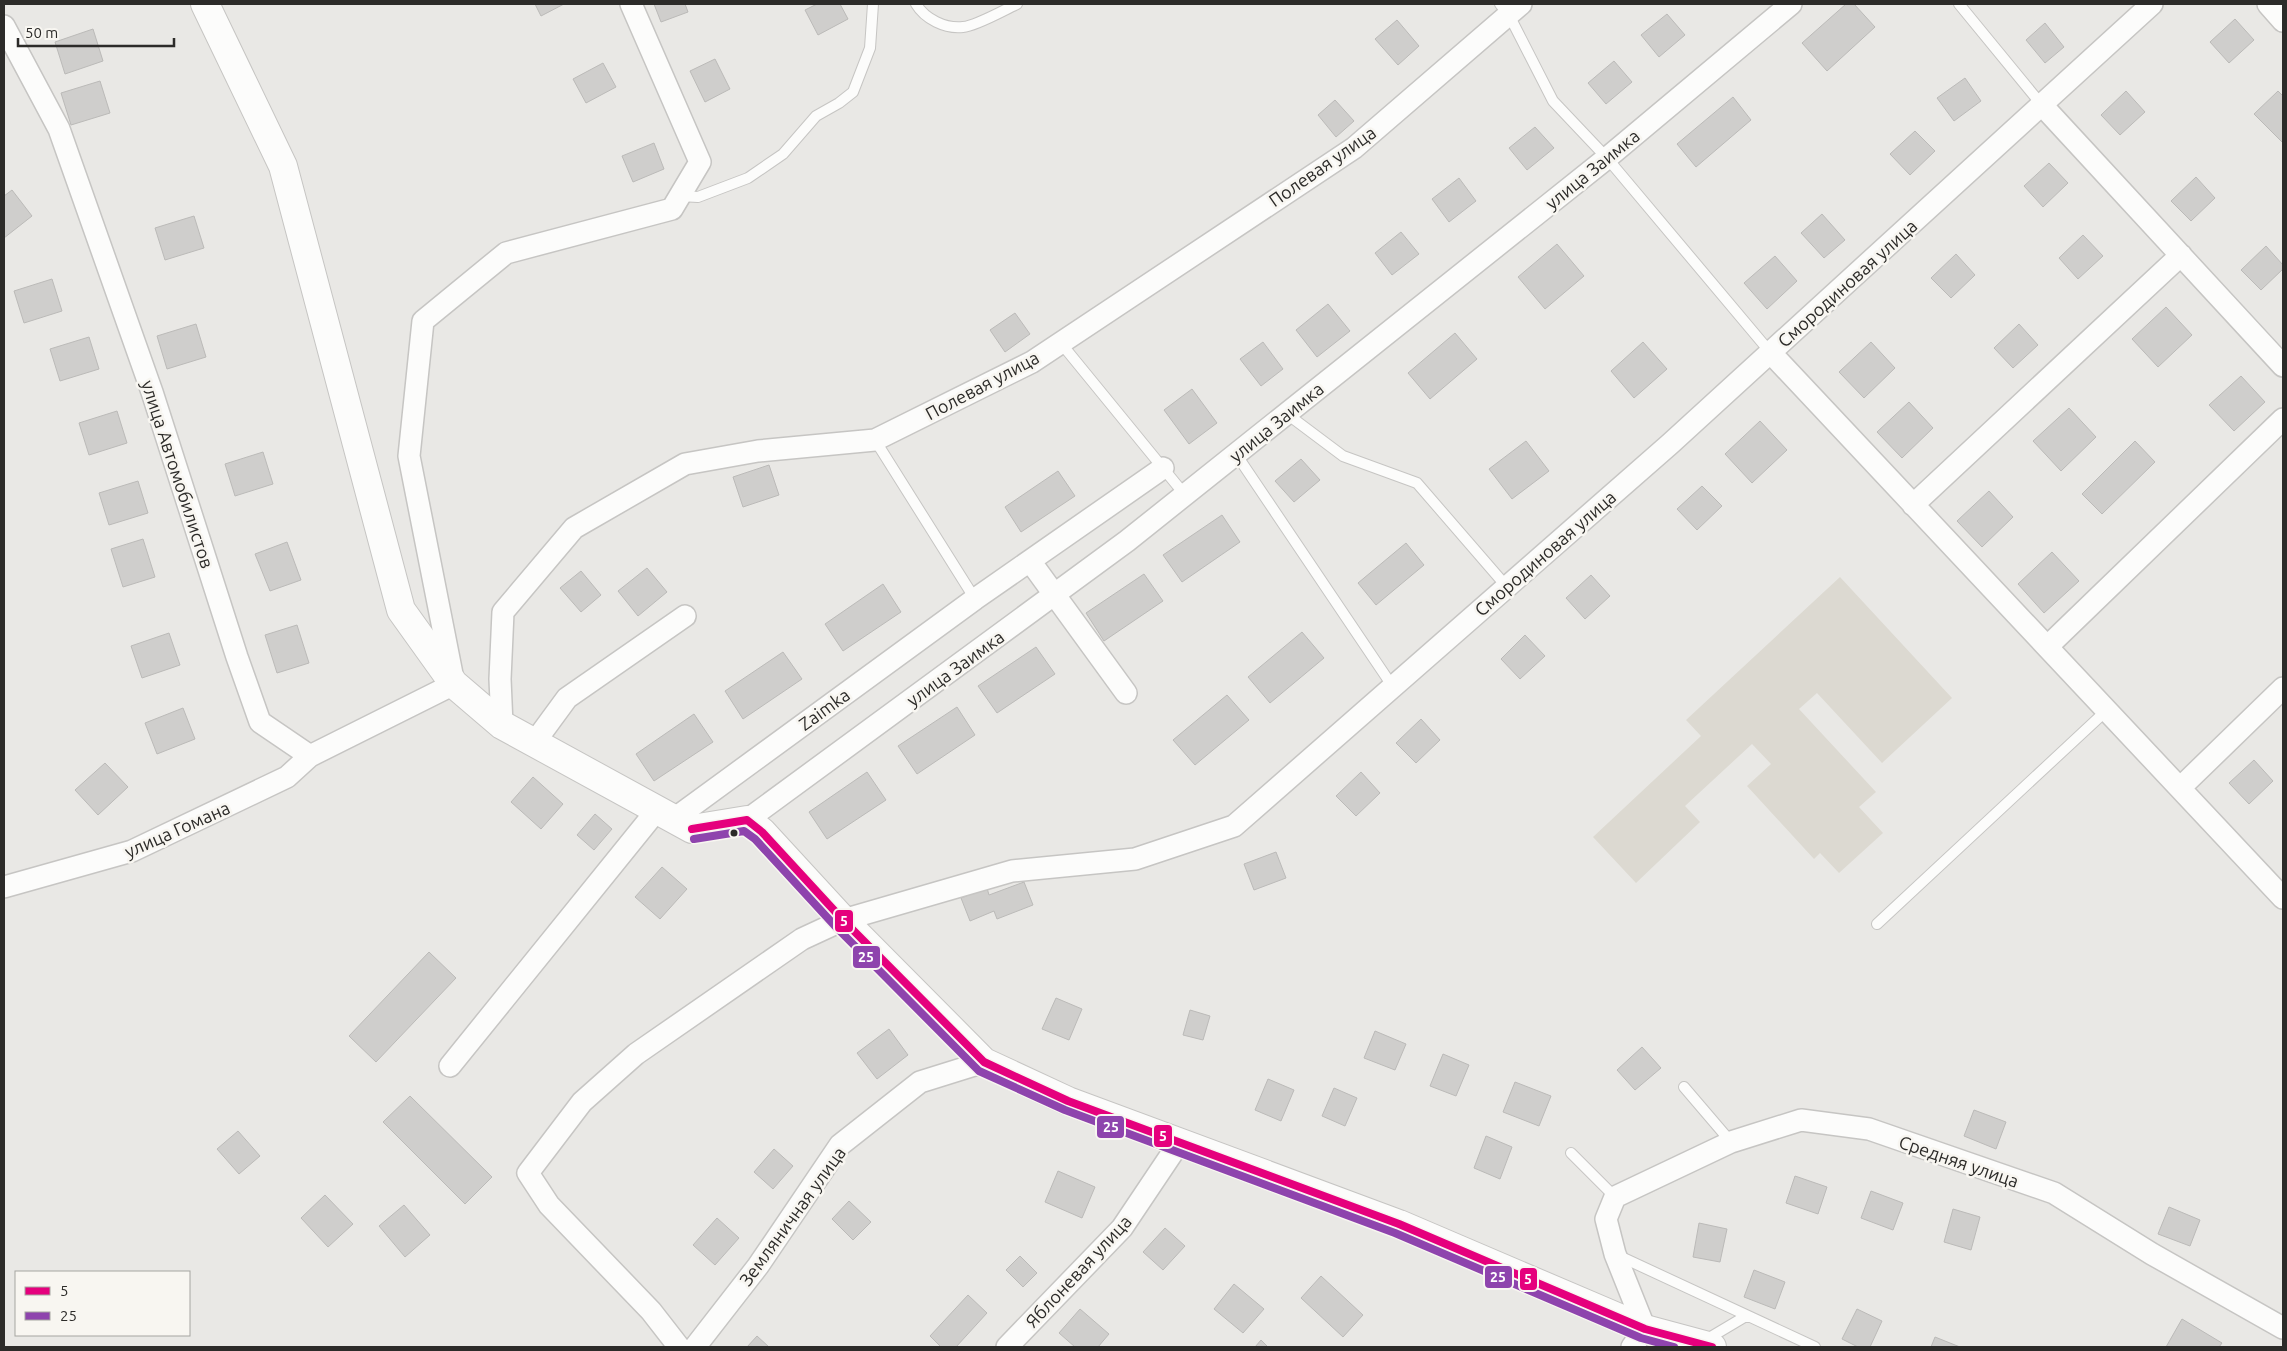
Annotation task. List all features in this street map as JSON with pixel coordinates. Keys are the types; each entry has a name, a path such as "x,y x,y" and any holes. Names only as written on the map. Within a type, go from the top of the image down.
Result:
{"street":[{"path":"205,4 283,166 401,610 454,684 502,725 674,819 746,820 762,832 843,920 984,1062 1068,1101 1399,1224 1645,1341 1706,1345"},
{"path":"454,684 409,456 423,321 506,253 672,209 700,162 631,4"},
{"name":"улица Заимка","path":"746,820 1127,541 1607,158 1791,4"},
{"name":"Смородиновая улица","path":"679,1347 651,1311 549,1205 528,1173 582,1102 636,1054 802,939 843,920 1012,870 1135,860 1234,826 1670,444 2152,4"},
{"path":"2268,4 2283,21"},
{"name":"Полевая улица","path":"502,725 500,679 503,612 574,528 685,464 758,451 875,440 1032,362 1059,342 1354,148 1510,7"},
{"name":"улица Автомобилистов","path":"4,26 60,129 152,392 236,658 260,722 310,756"},
{"path":"2041,104 2283,366"},
{"path":"1914,505 2181,255"},
{"path":"1770,352 2283,898"},
{"path":"2047,647 2283,419"},
{"name":"Zaimka","path":"450,1066 674,819 975,599 1163,468"},
{"path":"1030,561 1126,693"},
{"path":"534,743 567,698 685,616"},
{"path":"310,756 454,684"},
{"path":"2180,788 2283,688"},
{"name":"улица Гомана","path":"4,887 132,851 287,777 310,756"},
{"name":"Земляничная улица","path":"694,1347 758,1266 840,1145 920,1082 984,1062"},
{"name":"Средняя улица","path":"1615,1197 1731,1142 1802,1120 1869,1129 2054,1194 2152,1254 2283,1328"},
{"name":"Яблоневая улица","path":"1007,1347 1122,1228 1179,1143"},
{"path":"1615,1197 1606,1219 1615,1254 1645,1341"}],"lane":[{"path":"680,196 698,196 748,178 783,154 816,116 839,104 853,92 870,48 873,4"},
{"path":"916,4 919,9 936,22 945,26 964,27 1018,4"},
{"path":"1959,4 2041,104"},
{"path":"1510,7 1553,102 1607,158 1770,352"},
{"path":"1059,342 1185,495"},
{"path":"1287,414 1343,456 1417,483 1507,587"},
{"path":"875,440 975,599"},
{"path":"1236,454 1392,687"},
{"path":"1877,924 2107,710"},
{"path":"1684,1087 1731,1142"},
{"path":"1571,1153 1615,1197"},
{"path":"1615,1254 1816,1347"},
{"path":"1706,1345 1746,1316"}],"shaded area":[{"path":"1840,577 1952,698 1882,763 1817,693 1799,709 1876,792 1859,807 1883,833 1839,873 1820,853 1814,859 1747,786 1771,764 1752,744 1685,806 1700,822 1636,883 1593,837 1701,736 1686,720"}],"building":[{"path":"535,4 564,4 541,16"},
{"path":"654,4 685,4 688,12 661,22"},
{"path":"817,4 840,4 848,19 818,35 805,10"},
{"path":"1846,4 1854,4 1875,27 1827,71 1802,43"},
{"path":"1667,14 1685,35 1659,57 1641,35"},
{"path":"2235,19 2254,40 2229,63 2210,42"},
{"path":"1397,20 1419,46 1398,65 1375,39"},
{"path":"2045,23 2064,47 2045,63 2026,40"},
{"path":"93,29 103,61 65,74 55,42"},
{"path":"715,59 730,89 705,102 690,71"},
{"path":"1614,61 1632,82 1606,104 1588,83"},
{"path":"603,63 616,87 586,103 573,79"},
{"path":"1965,78 1981,101 1954,121 1937,98"},
{"path":"100,81 110,113 71,125 61,93"},
{"path":"2126,91 2145,112 2120,135 2101,115"},
{"path":"2278,91 2283,96 2283,143 2254,114"},
{"path":"1733,97 1751,120 1696,167 1677,144"},
{"path":"1335,100 1354,121 1336,137 1318,115"},
{"path":"1535,127 1554,148 1527,170 1509,148"},
{"path":"1915,131 1935,151 1910,175 1890,154"},
{"path":"654,143 664,169 633,182 622,156"},
{"path":"2049,163 2068,183 2043,207 2024,186"},
{"path":"2196,177 2215,198 2191,221 2171,201"},
{"path":"1459,178 1476,201 1449,222 1432,199"},
{"path":"12,190 32,216 4,238 4,196"},
{"path":"1822,214 1845,240 1824,258 1801,233"},
{"path":"194,216 204,248 165,260 155,228"},
{"path":"1401,232 1419,254 1392,275 1375,253"},
{"path":"2083,235 2103,256 2078,279 2059,258"},
{"path":"1557,244 1584,276 1545,309 1518,277"},
{"path":"2266,246 2283,265 2283,269 2261,290 2241,270"},
{"path":"1956,254 1975,275 1951,298 1931,278"},
{"path":"1775,256 1797,281 1767,309 1744,283"},
{"path":"52,279 62,311 24,323 14,291"},
{"path":"1328,304 1350,331 1317,357 1296,330"},
{"path":"2166,307 2192,335 2158,367 2132,339"},
{"path":"1015,313 1030,334 1005,352 990,330"},
{"path":"196,324 206,357 167,369 157,336"},
{"path":"2019,324 2038,345 2013,368 1994,348"},
{"path":"1455,333 1477,359 1430,399 1408,373"},
{"path":"89,337 99,369 60,381 50,349"},
{"path":"1263,342 1283,369 1261,386 1240,359"},
{"path":"1643,342 1667,369 1634,398 1611,371"},
{"path":"1871,342 1895,368 1864,398 1839,372"},
{"path":"2241,376 2265,402 2234,431 2209,405"},
{"path":"1192,389 1217,423 1189,444 1164,410"},
{"path":"1909,402 1933,428 1902,458 1877,432"},
{"path":"2069,408 2096,437 2061,471 2033,441"},
{"path":"117,411 127,443 89,455 79,423"},
{"path":"1760,421 1787,450 1752,483 1725,454"},
{"path":"1526,441 1549,471 1512,499 1489,469"},
{"path":"2135,441 2155,462 2102,514 2082,494"},
{"path":"263,452 273,484 235,496 225,464"},
{"path":"1301,459 1320,480 1294,502 1275,481"},
{"path":"769,465 779,495 743,507 733,477"},
{"path":"1058,471 1075,496 1021,532 1005,507"},
{"path":"138,481 148,513 109,525 99,493"},
{"path":"1702,486 1722,506 1697,530 1677,509"},
{"path":"1989,491 2013,517 1982,547 1957,521"},
{"path":"1222,515 1240,542 1182,582 1163,555"},
{"path":"143,539 155,577 123,587 111,549"},
{"path":"287,542 301,580 270,591 255,554"},
{"path":"1406,543 1424,565 1376,605 1358,583"},
{"path":"2052,552 2079,581 2044,613 2018,584"},
{"path":"647,568 667,592 638,616 618,591"},
{"path":"581,571 601,595 581,612 560,588"},
{"path":"1144,574 1163,601 1104,641 1086,613"},
{"path":"1591,575 1610,596 1585,619 1566,598"},
{"path":"883,584 901,612 843,651 825,624"},
{"path":"297,625 309,663 277,673 265,635"},
{"path":"1302,632 1324,658 1270,703 1248,677"},
{"path":"169,633 180,665 142,678 131,646"},
{"path":"1525,635 1545,656 1520,679 1501,659"},
{"path":"1036,647 1055,674 997,713 978,686"},
{"path":"783,652 802,679 743,719 725,691"},
{"path":"1227,695 1249,720 1195,765 1173,740"},
{"path":"957,707 975,735 917,774 898,746"},
{"path":"183,708 195,739 157,754 145,723"},
{"path":"694,714 713,742 654,781 636,754"},
{"path":"1421,719 1440,740 1416,763 1396,743"},
{"path":"2254,760 2273,781 2249,804 2229,783"},
{"path":"105,763 128,787 98,815 75,790"},
{"path":"867,772 886,800 827,839 809,812"},
{"path":"1361,772 1380,793 1356,816 1336,796"},
{"path":"533,777 563,804 541,829 511,802"},
{"path":"595,814 612,829 594,850 577,835"},
{"path":"1276,852 1286,878 1254,890 1244,864"},
{"path":"662,867 687,889 660,919 635,897"},
{"path":"1024,882 1033,905 997,919 994,911 970,921 961,898 987,888 989,895"},
{"path":"429,952 456,978 376,1062 349,1036"},
{"path":"1056,998 1082,1009 1069,1040 1042,1029"},
{"path":"1190,1010 1210,1016 1203,1040 1183,1035"},
{"path":"889,1029 908,1055 877,1079 857,1053"},
{"path":"1375,1031 1406,1044 1395,1070 1364,1058"},
{"path":"1642,1047 1661,1068 1635,1090 1617,1070"},
{"path":"1443,1054 1469,1065 1456,1096 1430,1086"},
{"path":"1268,1079 1294,1090 1281,1121 1255,1110"},
{"path":"1515,1082 1551,1096 1539,1126 1503,1112"},
{"path":"1334,1088 1357,1098 1345,1126 1322,1116"},
{"path":"410,1096 492,1177 465,1204 383,1122"},
{"path":"1974,1110 2006,1122 1996,1149 1964,1136"},
{"path":"238,1131 260,1156 239,1174 217,1149"},
{"path":"1486,1136 1512,1147 1500,1179 1474,1168"},
{"path":"774,1149 793,1166 773,1189 754,1172"},
{"path":"1058,1171 1095,1187 1082,1218 1045,1202"},
{"path":"1795,1176 1827,1187 1818,1214 1786,1203"},
{"path":"1871,1191 1903,1203 1893,1230 1861,1218"},
{"path":"325,1195 353,1224 328,1247 301,1218"},
{"path":"849,1201 871,1222 853,1240 832,1219"},
{"path":"404,1205 430,1235 405,1257 379,1226"},
{"path":"2169,1207 2200,1220 2190,1246 2158,1234"},
{"path":"1953,1209 1980,1217 1971,1250 1944,1242"},
{"path":"717,1218 739,1238 715,1265 693,1245"},
{"path":"1699,1223 1727,1229 1720,1262 1693,1257"},
{"path":"1165,1228 1185,1246 1163,1270 1143,1252"},
{"path":"1020,1256 1037,1273 1023,1287 1006,1270"},
{"path":"1754,1270 1785,1282 1775,1309 1744,1297"},
{"path":"1321,1276 1363,1315 1343,1337 1301,1298"},
{"path":"1234,1284 1264,1309 1243,1333 1214,1309"},
{"path":"968,1295 987,1313 956,1347 941,1347 930,1336"},
{"path":"1080,1309 1109,1334 1098,1347 1075,1347 1059,1333"},
{"path":"1857,1309 1882,1321 1870,1347 1858,1347 1842,1339"},
{"path":"2182,1319 2222,1343 2219,1347 2166,1347"},
{"path":"757,1336 769,1347 747,1347"},
{"path":"1935,1337 1960,1347 1931,1347"},
{"path":"1261,1340 1268,1347 1255,1347"}],"transit line":[{"name":"5","path":"692,829 747,820 762,832 843,920 984,1062 1068,1101 1399,1224 1645,1329 1712,1347"},
{"name":"25","path":"694,839 744,831 755,839 836,927 979,1071 1065,1110 1395,1233 1641,1338 1674,1347"}]}
